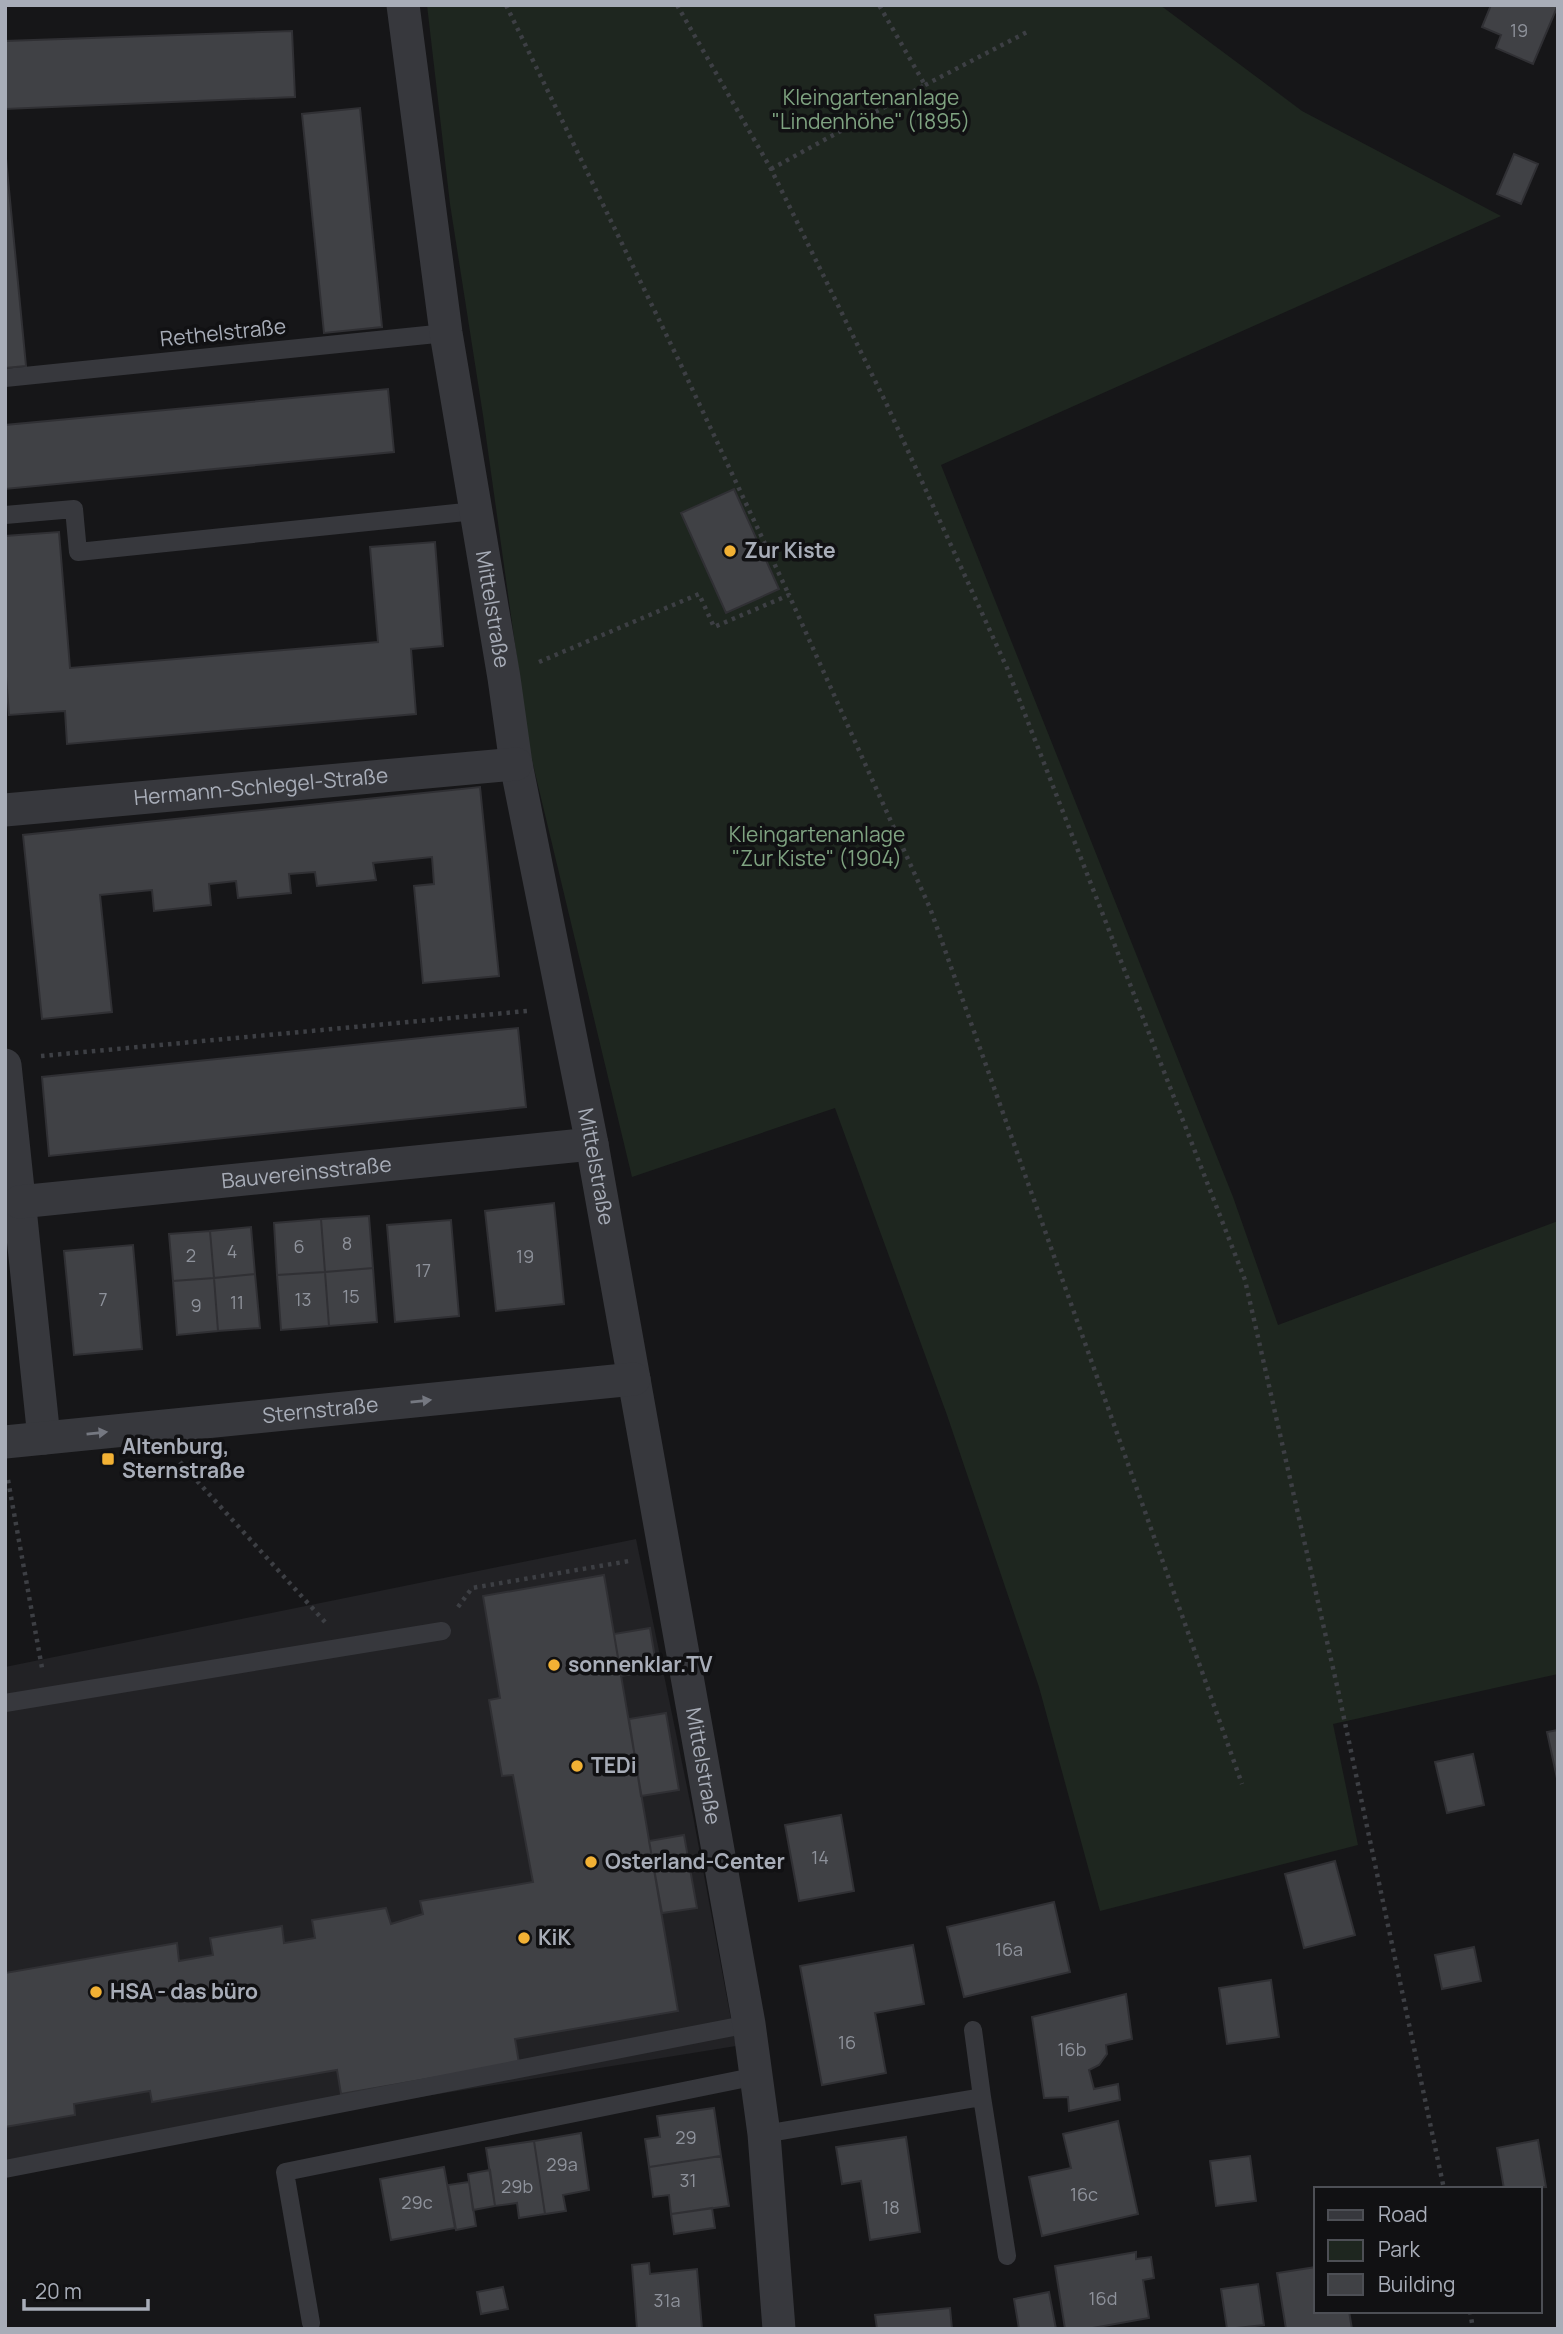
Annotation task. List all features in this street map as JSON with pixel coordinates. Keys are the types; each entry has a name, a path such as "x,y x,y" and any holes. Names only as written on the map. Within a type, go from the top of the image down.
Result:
{"street":[{"name":"Mittelstraße","path":"403,5 446,333 516,764 592,1143 749,2024 764,2134 779,2329"},
{"name":"Hermann-Schlegel-Straße","path":"5,810 516,764"},
{"path":"19,1061 19,1202 44,1438"},
{"name":"Bauvereinsstraße","path":"19,1202 592,1143"},
{"name":"Sternstraße","path":"5,1442 634,1380"}],"lane":[{"name":"Rethelstraße","path":"5,378 446,333"},
{"path":"5,516 74,509 78,552 475,511"},
{"path":"5,1703 442,1631"},
{"path":"5,2168 749,2024"},
{"path":"973,2030 1007,2256"},
{"path":"312,2323 285,2172 757,2076"},
{"path":"764,2134 982,2097"}],"path":[{"path":"506,5 789,595 930,908 1242,1784"},
{"path":"677,5 771,169 887,405 1007,668 1245,1280 1341,1703 1444,2187"},
{"path":"879,5 925,85"},
{"path":"771,169 1029,31"},
{"path":"504,678 699,594 714,627 789,595"},
{"path":"19,1061 565,1007"},
{"path":"149,1427 347,1647"},
{"path":"8,1478 48,1696"},
{"path":"442,1631 472,1588 665,1554"}],"shaded area":[{"path":"636,1539 693,1816 736,2046 5,2164 5,1667"}],"green space":[{"name":"Kleingartenanlage \"Zur Kiste\" (1904)","path":"427,5 1160,5 1302,111 1501,216 941,465 1233,1197 1278,1325 1558,1221 1558,1674 1333,1724 1358,1845 1100,1911 1039,1687 947,1415 835,1108 632,1177 530,752 483,415 450,204"}],"building":[{"path":"1491,5 1558,5 1533,64 1496,48 1501,35 1482,27"},
{"path":"292,31 295,97 5,109 5,41"},
{"path":"360,108 382,327 324,333 302,114"},
{"path":"5,148 26,366 5,368"},
{"path":"1514,154 1538,164 1521,204 1497,194"},
{"path":"388,389 394,452 5,489 5,425"},
{"name":"Zur Kiste","path":"734,489 779,589 726,613 681,513"},
{"path":"59,532 70,668 378,642 370,547 435,542 443,646 411,649 416,714 67,744 65,711 9,715 5,664 5,536"},
{"path":"480,787 499,976 423,983 414,886 434,884 432,857 373,863 376,880 317,886 315,872 289,874 291,893 238,898 236,881 209,884 211,905 154,911 152,890 100,895 112,1012 42,1019 23,835"},
{"path":"518,1028 526,1107 49,1156 42,1077"},
{"path":"554,1203 564,1304 496,1311 485,1211"},
{"path":"369,1216 373,1268 325,1272 321,1219"},
{"path":"321,1219 325,1272 277,1275 274,1223"},
{"path":"451,1220 459,1316 395,1322 387,1225"},
{"path":"251,1227 255,1274 214,1278 210,1231"},
{"path":"210,1231 214,1278 173,1281 169,1234"},
{"path":"133,1245 142,1349 74,1355 64,1251"},
{"path":"373,1268 377,1322 329,1326 325,1272"},
{"path":"325,1272 329,1326 281,1330 277,1275"},
{"path":"255,1274 260,1328 218,1331 214,1278"},
{"path":"214,1278 218,1331 177,1335 173,1281"},
{"name":"Osterland-Center","path":"604,1575 678,2011 515,2039 519,2063 341,2094 337,2070 152,2102 150,2091 74,2104 75,2115 5,2127 5,1973 177,1943 179,1961 213,1955 210,1938 282,1926 284,1943 315,1938 312,1920 386,1908 391,1924 423,1914 420,1901 533,1882 513,1775 502,1776 489,1700 500,1698 483,1596"},
{"path":"650,1628 657,1670 621,1676 614,1634"},
{"path":"666,1713 679,1790 641,1796 629,1719"},
{"path":"1558,1730 1558,1783 1547,1732"},
{"path":"1473,1754 1484,1805 1447,1813 1435,1762"},
{"path":"841,1815 854,1891 799,1901 785,1825"},
{"path":"684,1835 697,1908 662,1913 649,1841"},
{"path":"1335,1861 1355,1935 1304,1948 1285,1874"},
{"path":"1054,1902 1070,1972 964,1997 947,1927"},
{"path":"913,1945 924,2004 875,2013 886,2073 822,2085 800,1966"},
{"path":"1474,1947 1481,1981 1442,1989 1435,1955"},
{"path":"1271,1980 1279,2037 1227,2044 1219,1988"},
{"path":"1126,1994 1132,2039 1106,2045 1107,2054 1099,2065 1089,2070 1094,2089 1118,2084 1120,2100 1069,2111 1068,2097 1044,2098 1032,2017"},
{"path":"714,2108 721,2156 649,2167 645,2139 660,2137 657,2116"},
{"path":"1118,2121 1138,2214 1042,2236 1029,2177 1071,2168 1063,2134"},
{"path":"581,2133 589,2190 563,2195 566,2211 545,2214 534,2141"},
{"path":"906,2137 920,2232 870,2240 861,2181 842,2184 836,2147"},
{"path":"1538,2140 1546,2187 1504,2187 1497,2148"},
{"path":"534,2141 545,2214 519,2218 517,2203 495,2206 486,2148"},
{"path":"721,2156 729,2206 671,2214 669,2195 653,2197 649,2167"},
{"path":"1250,2156 1256,2201 1216,2206 1210,2161"},
{"path":"444,2167 455,2228 391,2240 380,2179"},
{"path":"490,2170 495,2206 473,2210 468,2174"},
{"path":"469,2182 476,2226 456,2230 448,2185"},
{"path":"712,2208 715,2228 674,2234 671,2214"},
{"path":"1136,2252 1136,2259 1151,2257 1154,2278 1143,2280 1149,2318 1087,2329 1065,2329 1055,2266"},
{"path":"649,2263 650,2274 697,2269 702,2329 637,2329 632,2265"},
{"path":"1314,2267 1314,2313 1349,2313 1352,2329 1286,2329 1277,2273"},
{"path":"1258,2284 1264,2325 1227,2329 1221,2289"},
{"path":"503,2287 508,2309 481,2314 477,2292"},
{"path":"1049,2292 1056,2329 1019,2329 1014,2299"},
{"path":"950,2308 952,2329 877,2329 875,2315"}],"place":[{"name":"Zur Kiste","path":"730,551"},
{"name":"Altenburg, Sternstraße","path":"108,1459"},
{"name":"sonnenklar.TV","path":"554,1665"},
{"name":"TEDi","path":"577,1766"},
{"name":"Osterland-Center","path":"591,1862"},
{"name":"KiK","path":"524,1938"},
{"name":"HSA - das büro","path":"96,1992"}],"park label":[{"name":"Kleingartenanlage \"Lindenhöhe\" (1895)","path":"871,110"}]}
